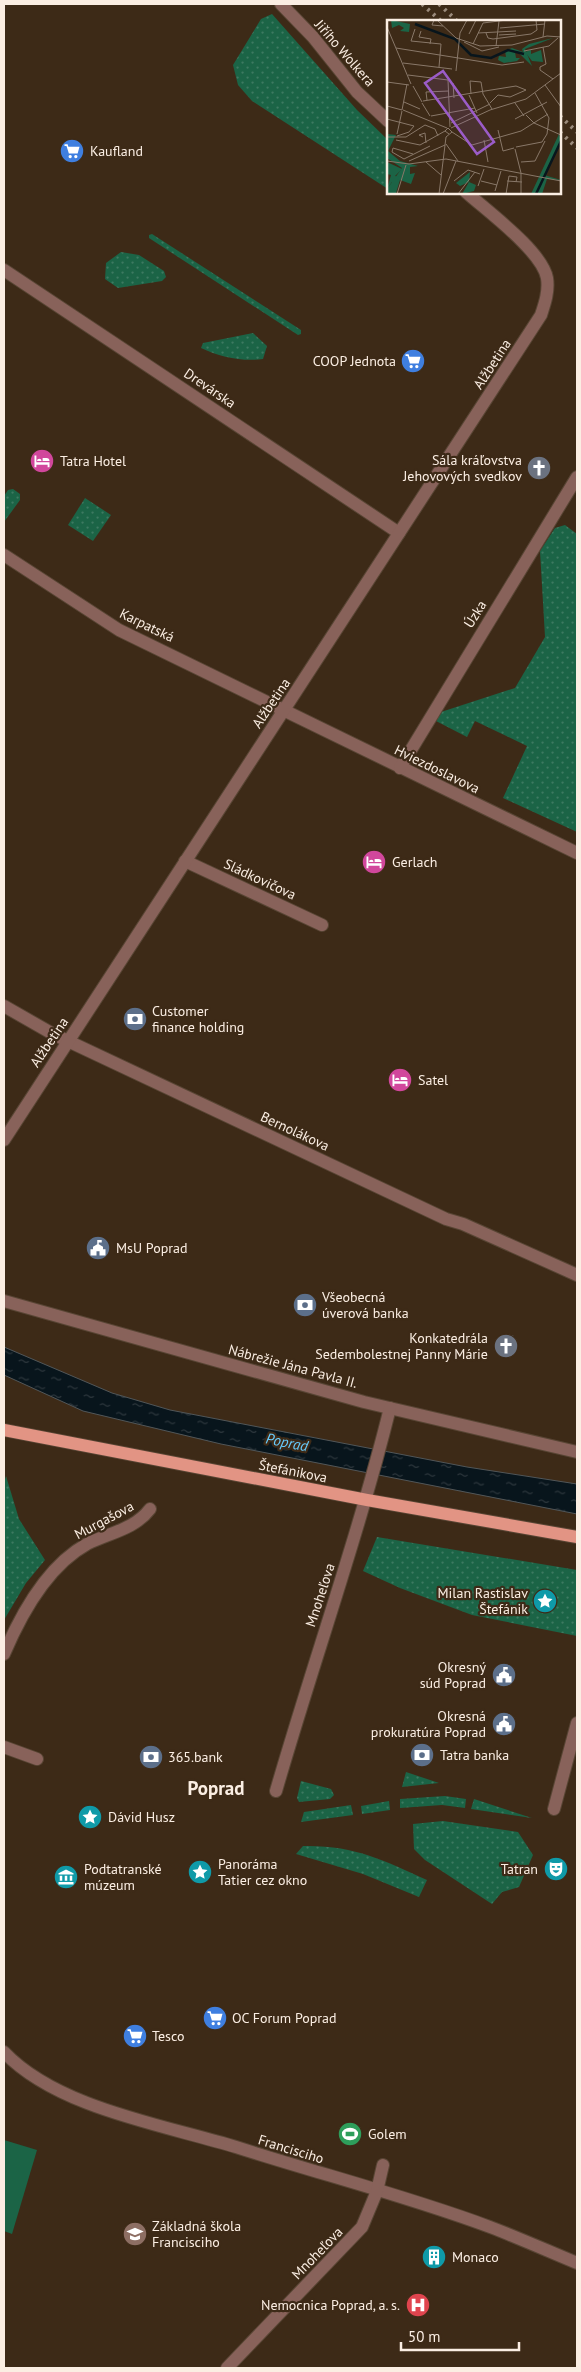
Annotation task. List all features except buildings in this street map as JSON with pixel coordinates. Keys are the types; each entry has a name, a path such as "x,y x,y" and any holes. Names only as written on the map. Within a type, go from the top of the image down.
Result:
{"main road":[{"name":"Štefánikova","path":"4,1430 367,1500 577,1537"}],"street":[{"name":"Jiřího Wolkera","path":"281,4 313,37 357,92 387,120"},
{"name":"Alžbetina","path":"4,1140 541,315 547,298 547,277 542,263 530,248 468,194"},
{"name":"Drevárska","path":"4,270 400,533"},
{"name":"Úzka","path":"400,768 577,477"},
{"name":"Karpatská","path":"4,555 119,630 284,709"},
{"name":"Hviezdoslavova","path":"284,709 400,768 577,853"},
{"name":"Sládkovičova","path":"185,861 322,925"},
{"name":"Bernolákova","path":"4,1006 68,1041 446,1219 463,1224 577,1275"},
{"name":"Nábrežie Jána Pavla II.","path":"4,1301 390,1408 577,1452"},
{"name":"Mnoheľova","path":"276,1791 323,1634 367,1500 390,1408"},
{"name":"Murgašova","path":"4,1654 13,1633 35,1597 56,1568 85,1545 138,1522 150,1509"},
{"path":"554,1809 577,1723"},
{"path":"4,1746 37,1760"},
{"name":"Francisciho","path":"4,2052 13,2062 49,2087 66,2095 490,2227 577,2263"},
{"name":"Mnoheľova","path":"227,2368 362,2227 377,2191 382,2165"}],"green space":[{"path":"272,14 357,110 387,139 387,188 252,101 238,85 233,65 261,19"},
{"path":"152,234 301,330 301,334 298,335 149,238 149,235"},
{"path":"121,252 139,255 164,271 166,277 162,281 118,288 105,279 106,263"},
{"path":"253,333 267,346 263,359 232,358 201,348 203,343"},
{"path":"13,489 20,494 20,500 4,522 4,496 8,490"},
{"path":"85,498 111,515 93,541 68,525"},
{"path":"565,525 577,534 577,832 503,798 527,746 475,721 467,737 436,721 441,712 515,688 545,637 540,551 555,528"},
{"path":"6,1476 19,1519 45,1560 26,1583 4,1620 4,1483"},
{"path":"377,1537 577,1570 577,1636 472,1615 400,1588 363,1571"},
{"path":"406,1772 439,1783 402,1787"},
{"path":"301,1781 331,1789 334,1795 330,1799 299,1802 297,1798"},
{"path":"445,1796 466,1799 465,1808 442,1805 400,1808 400,1799"},
{"path":"474,1799 532,1818 471,1809"},
{"path":"389,1801 390,1810 362,1814 361,1806"},
{"path":"351,1805 353,1815 301,1822 304,1812"},
{"path":"443,1821 518,1832 533,1855 519,1887 502,1892 492,1904 425,1860 414,1849 413,1824"},
{"path":"303,1846 338,1848 368,1855 427,1880 419,1897 363,1874 296,1854"},
{"path":"4,2140 37,2150 12,2234 4,2231"}],"water":[{"path":"4,1347 112,1393 170,1410 467,1467 577,1484 577,1514 221,1444 83,1411 4,1375"}],"railway":[{"path":"422,4 440,20"},
{"path":"439,4 456,20"},
{"path":"561,117 577,132"},
{"path":"561,133 577,148"}],"place":[{"name":"Kaufland","path":"72,151"},
{"name":"COOP Jednota","path":"413,361"},
{"name":"Tatra Hotel","path":"42,461"},
{"name":"Sála kráľovstva Jehovových svedkov","path":"539,468"},
{"name":"Gerlach","path":"374,862"},
{"name":"Customer finance holding","path":"135,1019"},
{"name":"Satel","path":"400,1080"},
{"name":"MsU Poprad","path":"98,1248"},
{"name":"Všeobecná úverová banka","path":"305,1305"},
{"name":"Konkatedrála Sedembolestnej Panny Márie","path":"506,1346"},
{"name":"Milan Rastislav Štefánik","path":"545,1601"},
{"name":"Okresný súd Poprad","path":"504,1675"},
{"name":"Okresná prokuratúra Poprad","path":"504,1724"},
{"name":"Tatra banka","path":"422,1755"},
{"name":"365.bank","path":"151,1757"},
{"name":"Dávid Husz","path":"90,1817"},
{"name":"Tatran","path":"556,1869"},
{"name":"Panoráma Tatier cez okno","path":"200,1872"},
{"name":"Podtatranské múzeum","path":"66,1877"},
{"name":"OC Forum Poprad","path":"215,2018"},
{"name":"Tesco","path":"135,2036"},
{"name":"Golem","path":"350,2134"},
{"name":"Základná škola Francisciho","path":"135,2234"},
{"name":"Monaco","path":"434,2257"},
{"name":"Nemocnica Poprad, a. s.","path":"418,2305"}],"district":[{"name":"Poprad","path":"216,1788"}]}
